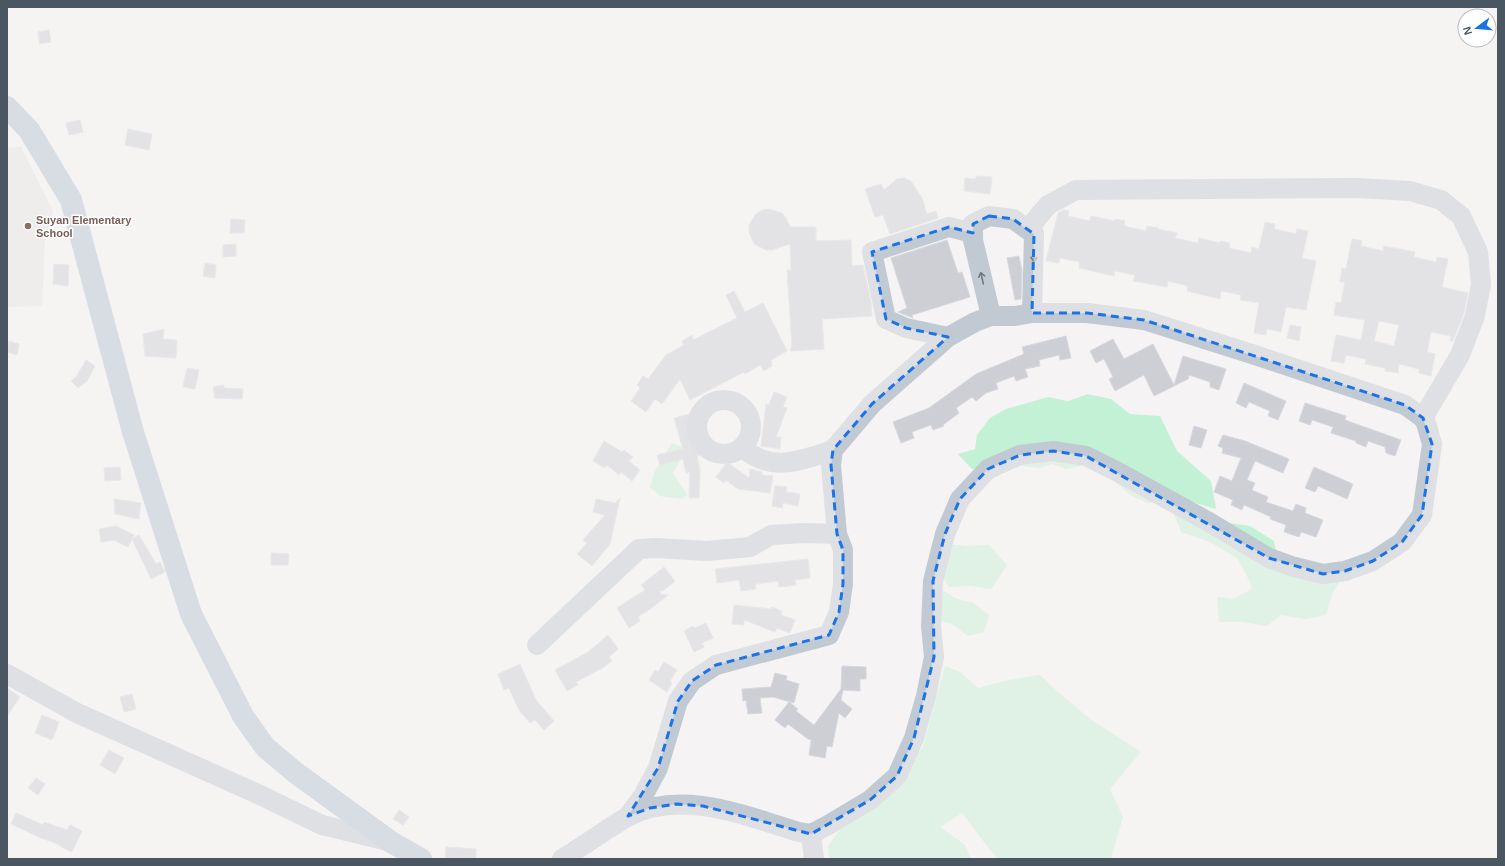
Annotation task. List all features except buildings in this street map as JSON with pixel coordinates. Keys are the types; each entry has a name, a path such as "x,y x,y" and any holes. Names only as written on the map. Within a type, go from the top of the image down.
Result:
{"main road":[{"path":"7,107 29,130 71,200 133,432 192,614 243,716 265,747 296,773 391,842 421,859"}],"street":[{"path":"1028,229 1048,205 1076,190 1357,188 1410,191 1441,200 1461,216 1478,252 1481,284 1474,316 1460,355 1423,418"},
{"path":"990,316 973,240 973,224 989,216 1013,219 1034,234 1032,313"},
{"path":"948,337 906,328 886,319 872,252 949,227 973,233"},
{"path":"562,859 628,816 650,808 676,804 703,806 811,834 870,800 897,776 914,738 934,657 931,626 933,580 945,534 960,499 988,469 1020,455 1053,451 1086,456 1209,522 1269,558 1291,566 1323,574 1345,571 1374,561 1402,542 1422,515 1432,444 1426,423 1423,418 1405,405 1144,320 1087,313 1032,313 1015,316 990,316 976,322 948,337 872,404 833,450 831,465 837,534 843,550 843,584 839,612 829,635 716,666 692,681 678,701 658,768 643,796 628,816"},
{"path":"742,447 750,455 768,462 790,463 833,450"},
{"path":"537,645 639,549 656,548 707,550 750,547 771,535 805,533 837,534"},
{"path":"7,674 77,713 258,794 322,825 391,842"},
{"path":"811,834 814,859"}],"highlighted area":[{"path":"989,216 1013,219 1034,234 1032,313 1087,313 1144,320 1405,405 1423,418 1432,444 1422,515 1402,542 1373,561 1345,571 1323,574 1269,558 1086,456 1053,451 1020,455 988,469 960,499 945,534 933,581 934,657 914,738 897,776 870,800 811,834 703,806 676,804 650,808 628,816 658,768 678,701 692,681 716,665 829,635 839,612 843,584 843,550 837,534 831,465 833,450 872,404 948,337 906,328 886,319 872,252 949,227 973,233 973,224"}],"shaded area":[{"name":"Suyan Elementary School","path":"21,147 53,211 45,241 42,306 7,307 7,148"}],"green space":[{"path":"1088,394 1111,399 1130,414 1160,416 1177,451 1211,481 1216,509 1189,501 1148,503 1130,495 1112,479 1084,465 1066,469 1052,464 1039,468 1014,465 995,478 971,468 958,454 975,449 977,435 990,418 1006,409 1048,397 1068,401"},
{"path":"672,443 687,449 673,473 687,495 682,499 660,496 650,487 654,473"},
{"path":"1187,504 1223,522 1250,526 1274,541 1278,565 1340,581 1332,594 1326,615 1305,619 1281,615 1267,626 1243,622 1219,622 1217,597 1233,599 1252,589 1250,582 1237,558 1208,541 1181,532 1174,514"},
{"path":"947,544 967,546 989,545 1007,565 991,589 971,586 949,587 939,572"},
{"path":"942,590 957,599 973,603 989,615 984,632 968,636 952,624 937,620"},
{"path":"945,666 960,672 978,688 1009,680 1040,675 1090,719 1141,752 1110,789 1123,817 1111,859 997,859 962,813 940,827 965,845 971,859 829,859 828,846 843,826 863,815 923,747"}],"place":[{"name":"Suyan Elementary School","path":"28,226"}]}
